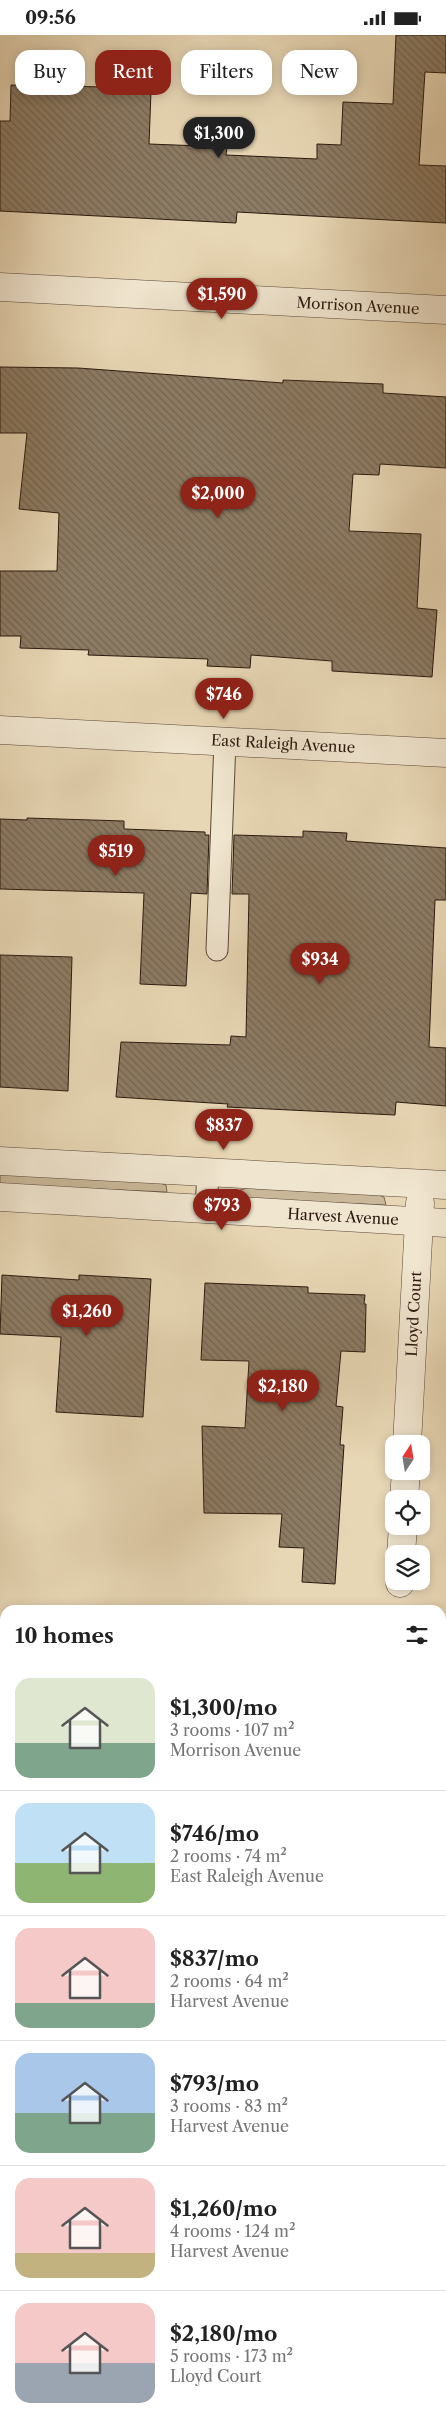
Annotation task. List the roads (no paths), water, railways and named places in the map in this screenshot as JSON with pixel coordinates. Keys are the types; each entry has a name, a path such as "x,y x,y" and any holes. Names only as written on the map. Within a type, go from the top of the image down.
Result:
{"street":[{"name":"Morrison Avenue","path":"0,287 446,310"},
{"name":"East Raleigh Avenue","path":"0,730 446,753"},
{"path":"0,1161 434,1184"},
{"name":"Lloyd Court","path":"407,1435 419,1221 434,1184"},
{"name":"Harvest Avenue","path":"0,1197 446,1223"}],"lane":[{"path":"217,950 225,741"},
{"path":"206,1209 208,1172"}]}
